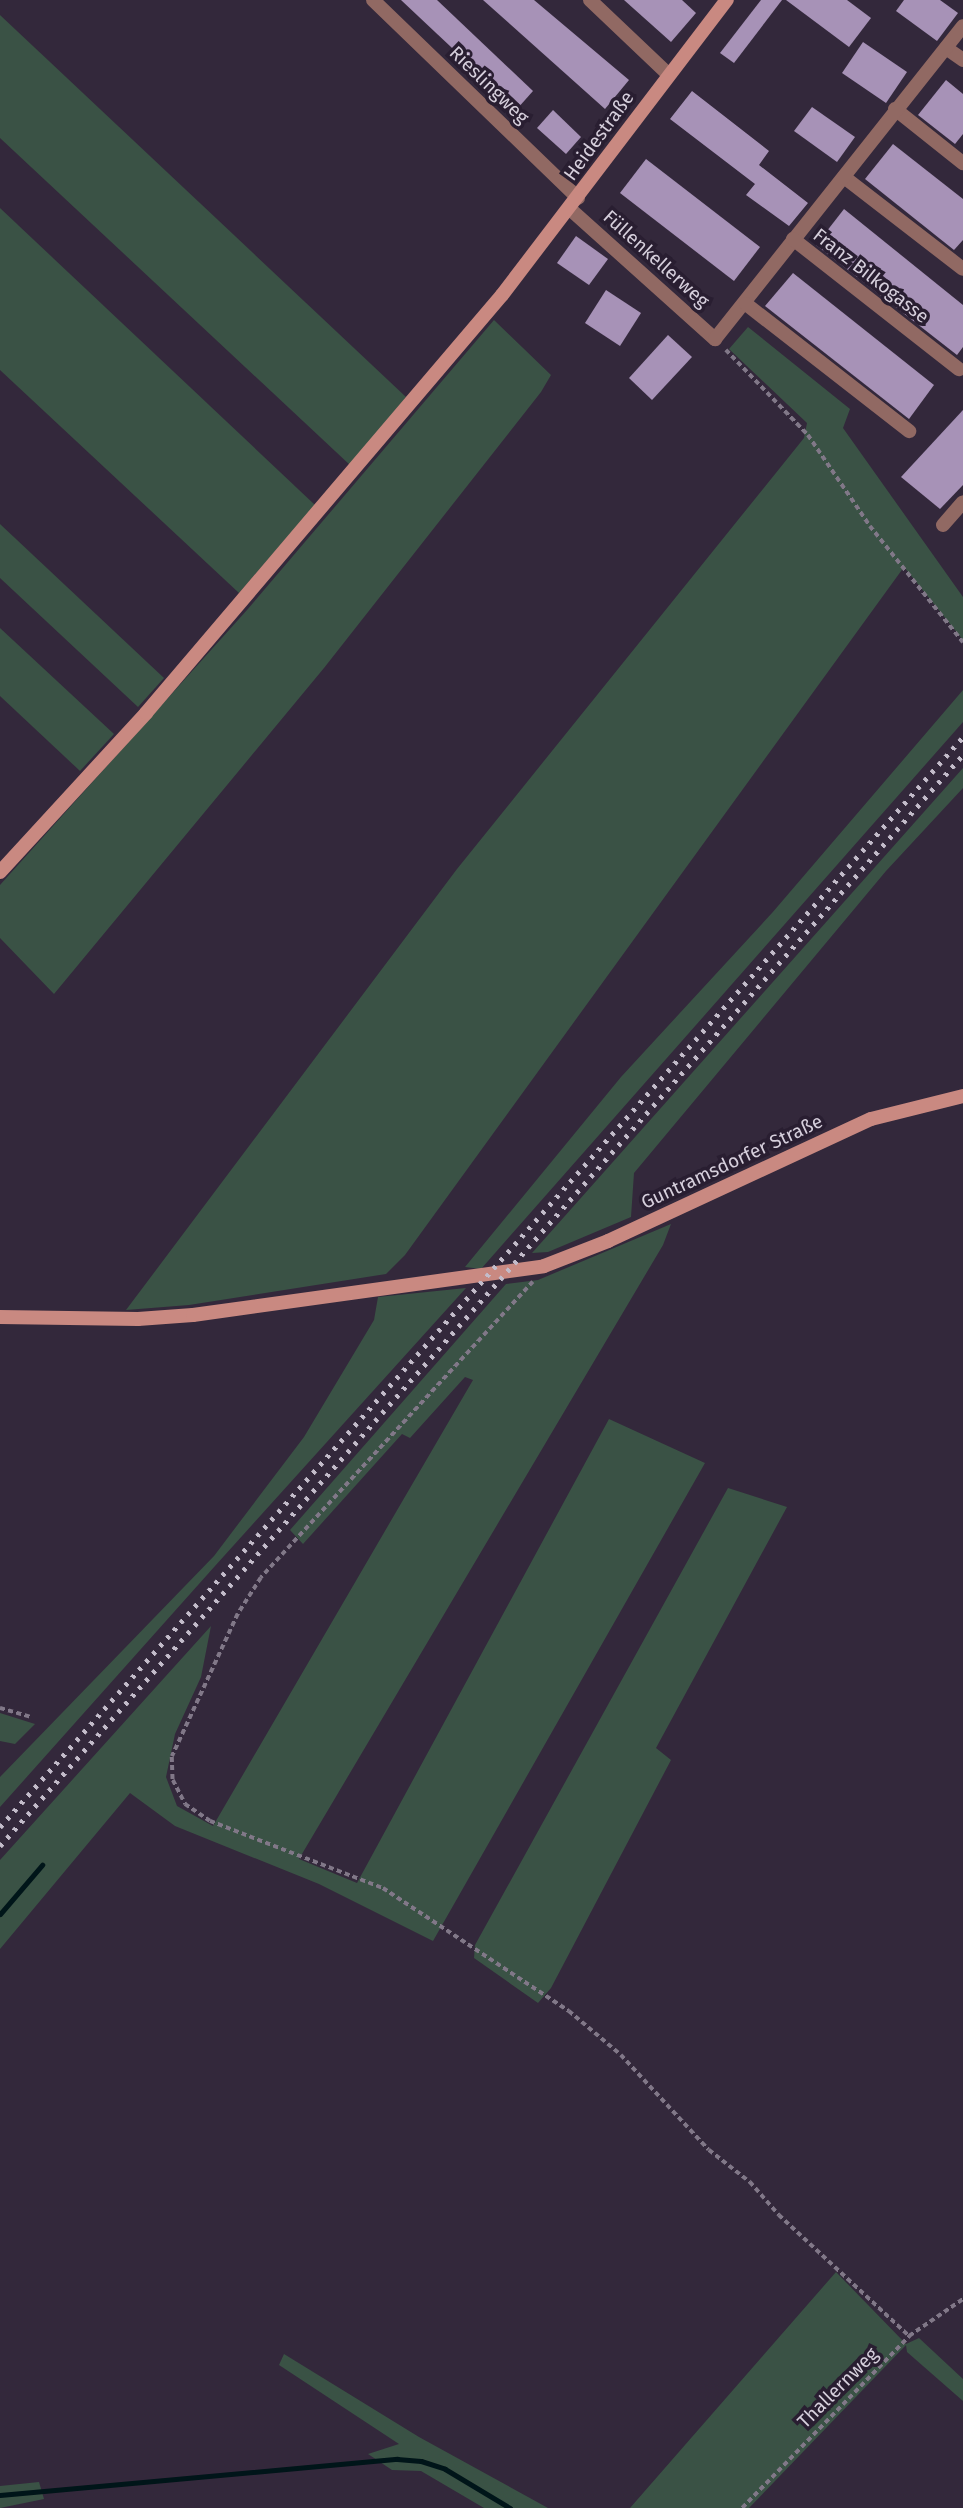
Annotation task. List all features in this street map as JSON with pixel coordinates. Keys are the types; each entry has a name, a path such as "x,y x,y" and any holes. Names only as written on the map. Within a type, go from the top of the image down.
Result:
{"street":[{"name":"Rieslingweg","path":"373,0 574,203"},
{"path":"590,0 668,74"},
{"name":"Heidestraße","path":"0,872 146,713 502,295 727,0"},
{"name":"Franz Bilkogasse","path":"715,339 746,304 793,239 963,26"},
{"path":"946,48 963,60"},
{"path":"895,110 963,163"},
{"path":"844,177 963,269"},
{"name":"Füllenkellerweg","path":"574,203 715,339"},
{"name":"Franz Bilkogasse","path":"793,239 959,369"},
{"path":"746,304 909,431"},
{"path":"943,525 963,502"},
{"name":"Guntramsdorfer Straße","path":"0,1317 138,1320 193,1315 544,1266 608,1241 871,1119 963,1096"}],"path":[{"path":"715,339 808,435 870,526 963,642"},
{"path":"544,1266 523,1297 261,1578 238,1614 172,1757 173,1780 185,1804 211,1821 383,1888 569,2011 621,2055 709,2150 750,2182 779,2215 909,2336"},
{"path":"0,1708 31,1717"},
{"name":"Thallernweg","path":"742,2508 909,2336 963,2299"}],"green space":[{"path":"0,15 406,397 351,466 0,138"},
{"path":"0,208 315,505 239,593 0,370"},
{"path":"494,320 551,375 541,392 324,668 54,994 0,938 0,885 247,610"},
{"path":"748,327 850,409 843,428 963,597 963,640 904,567 405,1255 386,1274 189,1305 126,1310 457,869 804,438 807,423 729,349"},
{"path":"0,524 164,678 138,707 0,578"},
{"path":"0,628 114,734 80,771 0,696"},
{"path":"963,690 963,722 481,1269 465,1267 621,1077 772,913"},
{"path":"963,768 963,788 886,871 634,1173 631,1217 548,1252 532,1253"},
{"path":"671,1224 663,1245 299,1859 357,1883 609,1419 705,1463 433,1941 319,1884 175,1826 130,1793 0,1949 0,1860 211,1626 201,1677 175,1734 166,1777 177,1806 213,1826 473,1380 465,1377 410,1438 402,1434 303,1544 290,1530 506,1284 538,1280"},
{"path":"466,1288 0,1807 0,1777 214,1556 304,1437 374,1320 378,1297"},
{"path":"728,1488 787,1507 656,1748 671,1760 551,1988 538,2003 474,1958 475,1945"},
{"path":"0,1713 35,1724 15,1744 0,1741"},
{"path":"836,2272 906,2344 919,2338 963,2379 963,2401 907,2352 906,2345 749,2508 630,2508"},
{"path":"284,2354 419,2437 548,2508 484,2508 421,2471 392,2470 368,2454 399,2444 279,2365"},
{"path":"39,2482 44,2499 0,2508 0,2486"}],"building":[{"path":"401,0 437,0 533,91 517,109"},
{"path":"483,0 534,0 629,80 605,109"},
{"path":"624,0 682,0 696,13 671,42"},
{"path":"761,0 782,0 734,63 720,53"},
{"path":"786,0 847,0 871,18 849,47"},
{"path":"904,0 940,0 958,13 937,41 896,11"},
{"path":"863,42 907,72 886,103 842,73"},
{"path":"946,80 963,94 963,134 955,144 918,115"},
{"path":"692,91 769,151 759,165 808,203 789,226 746,195 755,184 670,119"},
{"path":"812,107 855,137 837,162 794,131"},
{"path":"553,110 581,137 566,154 537,128"},
{"path":"893,144 963,199 963,240 954,250 865,179"},
{"path":"646,159 760,247 734,281 620,193"},
{"path":"844,209 963,305 963,347 957,355 816,245"},
{"path":"576,236 608,259 589,285 557,263"},
{"path":"793,273 934,385 909,419 765,306"},
{"path":"606,290 641,313 620,346 585,323"},
{"path":"668,335 692,357 652,400 629,378"},
{"path":"963,410 963,485 940,509 901,477"}],"waterway":[{"path":"0,1914 42,1865"},
{"path":"0,2495 397,2459 421,2461 445,2469 510,2508"}],"railway":[{"path":"0,1827 963,737"},
{"path":"0,1846 963,755"}]}
